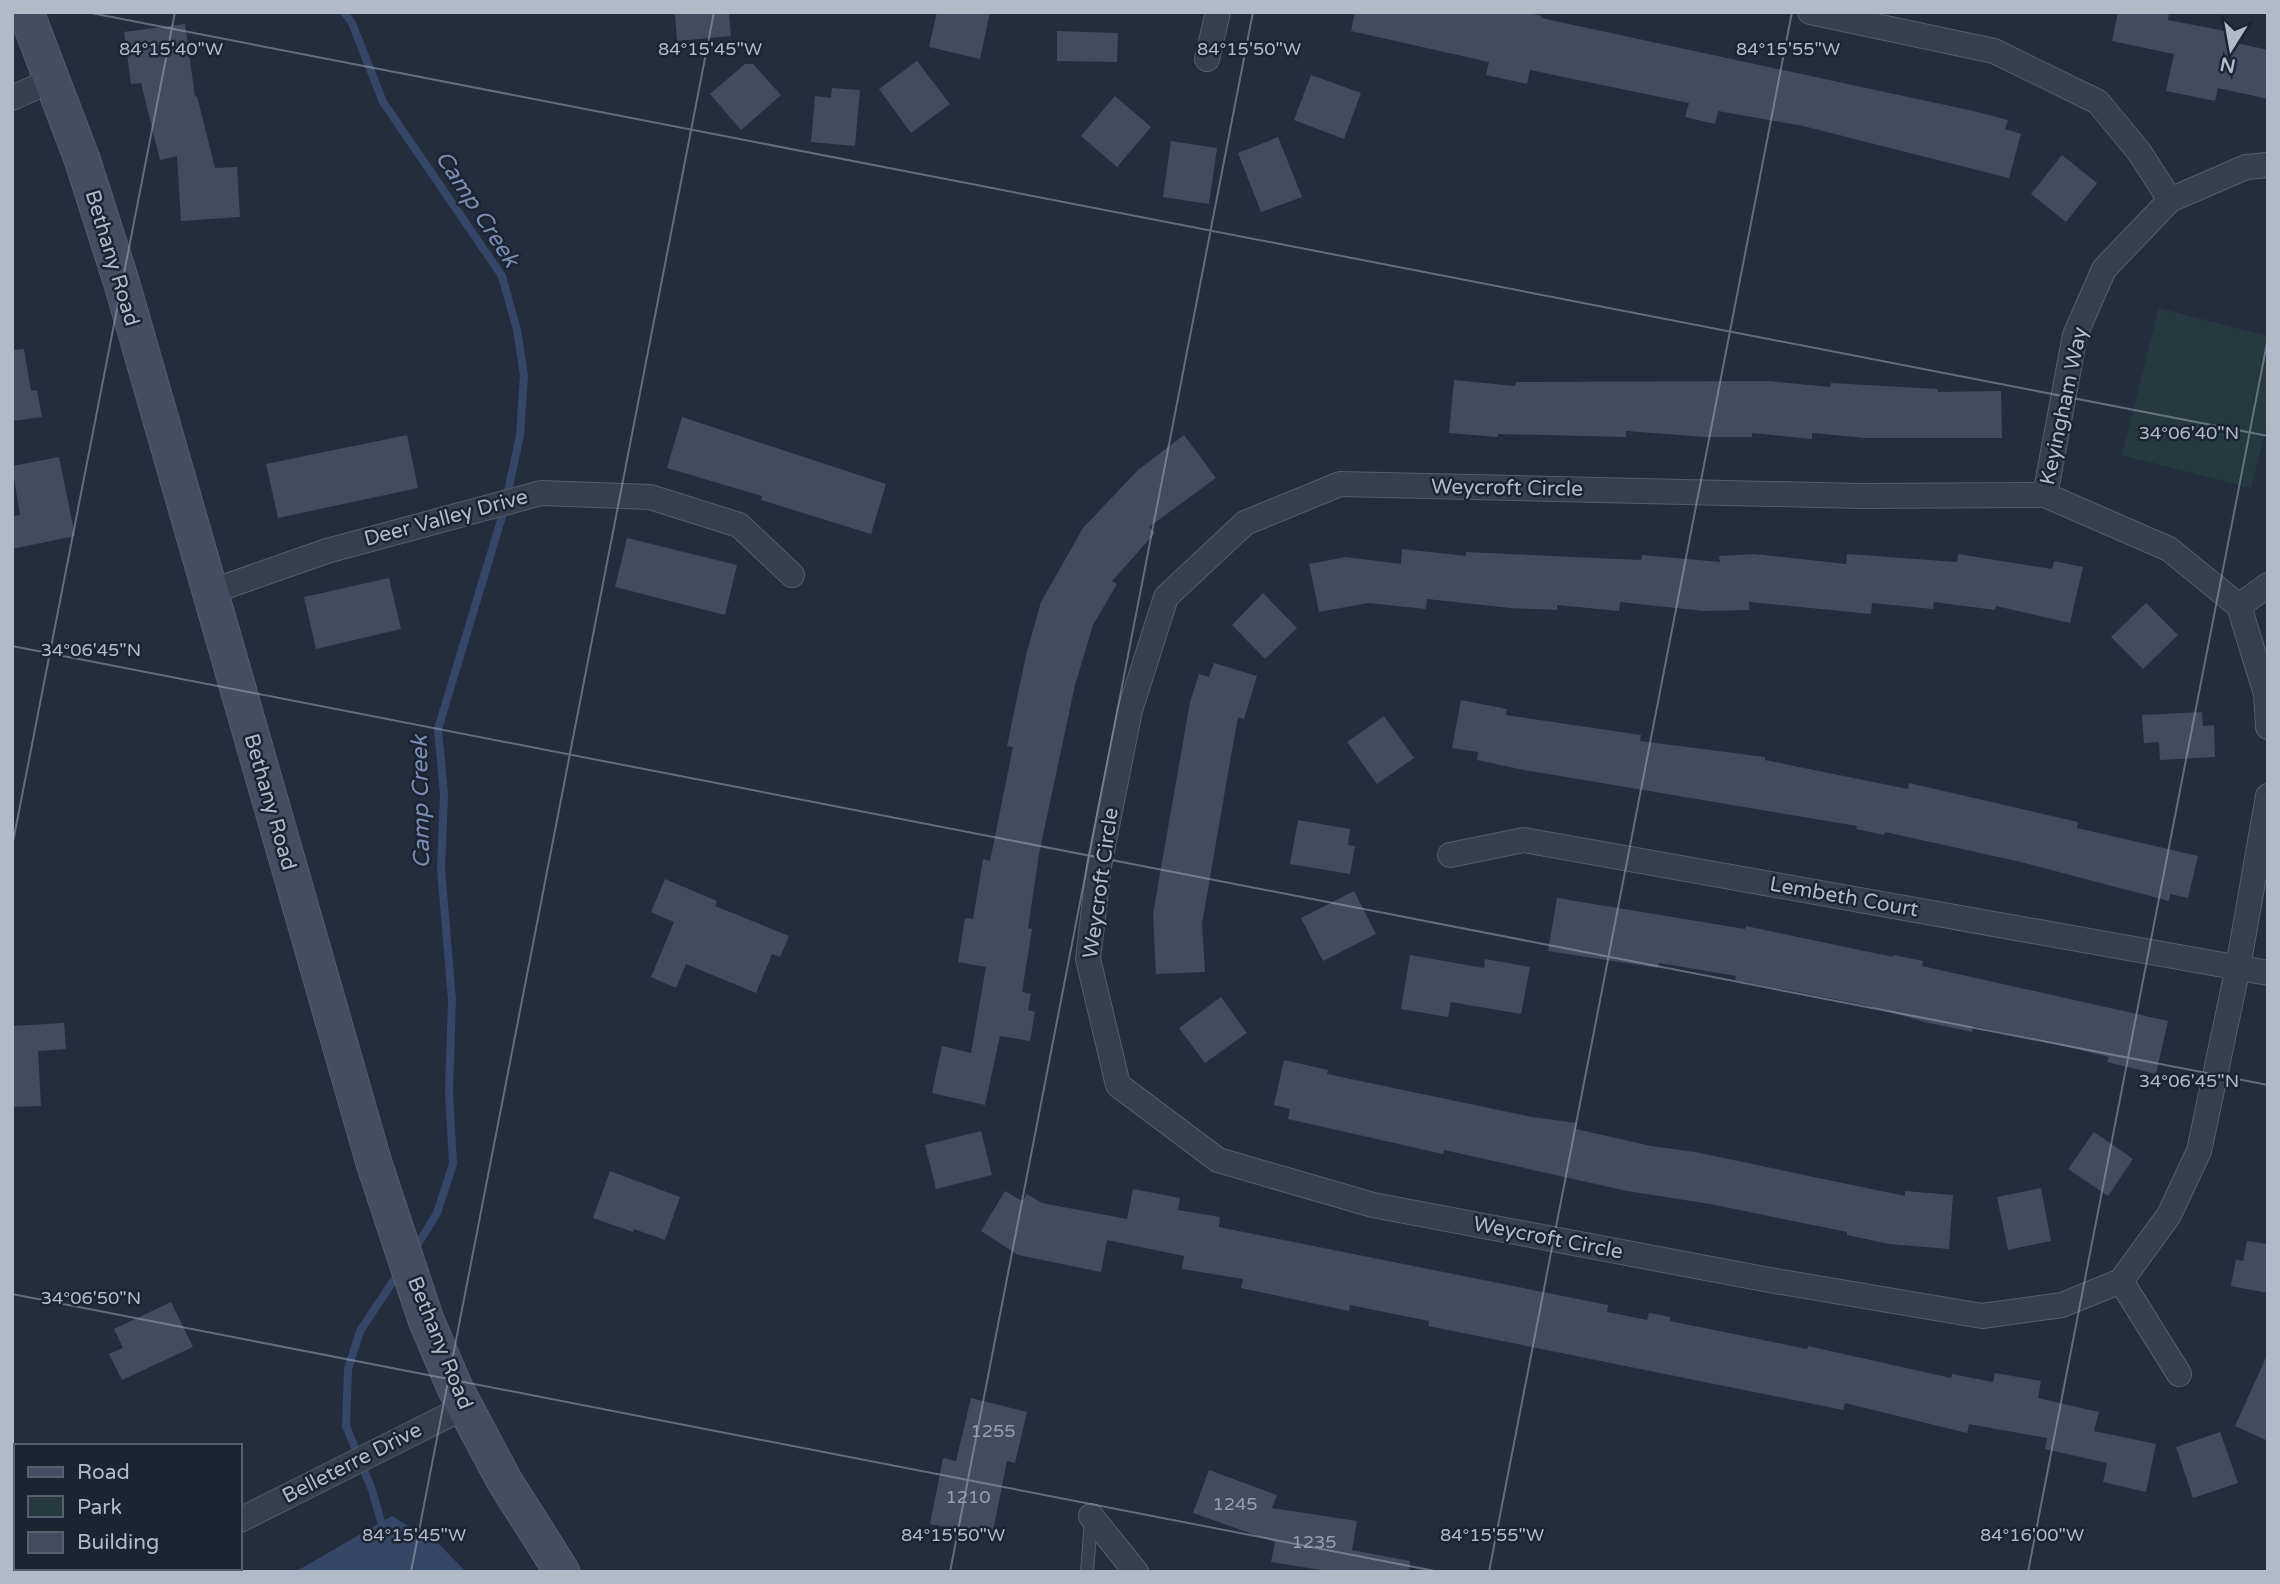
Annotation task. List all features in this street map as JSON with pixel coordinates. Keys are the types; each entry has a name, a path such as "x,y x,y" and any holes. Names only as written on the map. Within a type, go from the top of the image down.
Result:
{"street":[{"name":"Bethany Road","path":"26,12 82,159 122,284 374,1163 426,1320 465,1407 504,1480 562,1572"},
{"path":"1207,59 1218,12"},
{"path":"1810,12 1994,51 2098,102 2140,153 2170,200"},
{"path":"12,98 52,80"},
{"name":"Keyingham Way","path":"2045,495 2075,335 2104,269 2170,200 2246,167 2268,165"},
{"name":"Weycroft Circle","path":"2121,1281 2062,1305 1982,1316 1764,1279 1373,1205 1218,1160 1118,1085 1087,959 1099,866 1130,710 1166,597 1245,523 1340,484 1860,496 2045,495 2169,549 2239,606"},
{"name":"Deer Valley Drive","path":"210,592 327,551 541,493 650,497 739,525 792,575"},
{"path":"2268,585 2239,606 2266,694 2268,727"},
{"path":"2179,1374 2121,1281 2169,1215 2199,1151 2238,967 2268,796"},
{"name":"Lembeth Court","path":"1450,855 1524,840 2268,973"},
{"name":"Belleterre Drive","path":"242,1519 465,1407"},
{"path":"1091,1516 1136,1572"}],"lane":[{"path":"1087,1572 1091,1516"}],"green space":[{"path":"2159,308 2268,336 2268,421 2251,488 2122,455"}],"water":[{"path":"392,1516 440,1545 466,1572 295,1572"}],"building":[{"path":"675,12 729,12 731,36 677,41"},
{"path":"937,12 990,12 980,59 929,47"},
{"path":"1355,12 1526,12 1541,18 1978,112 2008,120 2005,129 2021,134 2009,178 1803,126 1718,111 1715,124 1685,117 1689,103 1530,70 1527,84 1486,75 1489,62 1351,31"},
{"path":"2118,12 2169,12 2168,20 2230,32 2228,41 2268,50 2268,99 2218,88 2215,101 2166,91 2174,54 2112,41"},
{"path":"185,24 195,97 197,96 215,168 237,167 240,217 181,221 177,156 160,160 141,83 131,84 124,32"},
{"path":"1057,31 1118,33 1117,62 1057,61"},
{"path":"917,61 950,104 911,133 879,89"},
{"path":"745,64 753,64 781,95 741,130 710,94"},
{"path":"1311,75 1361,93 1344,139 1294,120"},
{"path":"832,88 860,90 855,146 811,142 815,96 831,98"},
{"path":"1115,96 1151,127 1117,167 1081,136"},
{"path":"1278,137 1302,197 1261,212 1238,153"},
{"path":"1171,141 1217,148 1209,204 1163,197"},
{"path":"2062,155 2097,183 2066,222 2031,194"},
{"path":"24,349 31,391 37,390 42,417 12,421 12,350"},
{"path":"1454,380 1515,386 1516,382 1769,381 1830,387 1831,383 1938,389 1938,392 2001,391 2002,438 1866,438 1812,433 1812,439 1752,433 1752,437 1705,437 1626,431 1626,437 1498,434 1498,437 1449,433"},
{"path":"682,417 886,484 871,534 761,500 762,496 667,468"},
{"path":"407,435 418,488 278,518 266,464"},
{"path":"1184,435 1216,478 1149,527 1155,533 1112,581 1117,584 1093,625 1075,685 1039,854 1028,928 1032,929 1022,992 1031,994 1028,1010 1035,1012 1030,1041 1000,1036 985,1105 932,1093 942,1046 971,1053 986,967 958,962 965,918 973,919 983,859 990,861 1013,747 1007,746 1026,655 1041,602 1083,528 1138,470"},
{"path":"59,457 75,536 12,549 12,516 20,515 12,466"},
{"path":"627,538 737,565 725,615 615,587"},
{"path":"1402,549 1466,556 1466,552 1641,560 1642,555 1720,562 1719,556 1754,554 1846,564 1847,554 1957,562 1958,554 2052,569 2054,561 2083,567 2070,623 1996,606 1995,610 1934,602 1933,609 1872,603 1871,614 1749,602 1749,610 1704,611 1620,602 1619,611 1557,605 1557,610 1510,608 1427,599 1426,609 1368,603 1319,612 1309,564 1346,557 1401,564"},
{"path":"389,578 401,629 316,649 304,597"},
{"path":"1263,593 1297,628 1265,659 1232,625"},
{"path":"2146,603 2178,635 2143,669 2111,637"},
{"path":"1214,663 1257,676 1244,719 1238,717 1228,773 1202,924 1205,972 1156,974 1153,914 1190,702 1199,674 1209,677"},
{"path":"1461,700 1507,709 1506,715 1641,735 1640,741 1765,757 1765,760 1908,789 1909,783 2078,822 2077,828 2198,856 2188,898 2170,894 2169,901 2021,862 1885,832 1884,835 1856,829 1857,826 1477,760 1478,752 1452,748"},
{"path":"2202,712 2203,726 2214,725 2215,757 2160,760 2159,742 2144,743 2142,715"},
{"path":"1384,716 1414,758 1377,784 1347,742"},
{"path":"1298,820 1350,829 1348,845 1355,846 1350,874 1290,864"},
{"path":"665,879 717,901 715,906 789,936 780,957 772,954 756,993 686,964 676,988 651,977 674,922 651,912"},
{"path":"1354,891 1376,934 1323,961 1301,918"},
{"path":"1557,898 1745,929 1746,926 1893,957 1894,955 1923,961 1922,966 2168,1021 2156,1074 2107,1062 2109,1057 2051,1043 1973,1026 1972,1032 1865,1005 1735,980 1736,976 1659,963 1658,968 1548,951"},
{"path":"1410,955 1484,968 1485,959 1530,967 1521,1014 1451,1002 1448,1017 1401,1009"},
{"path":"1221,997 1247,1033 1205,1063 1179,1028"},
{"path":"64,1023 66,1049 38,1051 41,1106 12,1107 12,1026"},
{"path":"1284,1060 1328,1070 1327,1074 1532,1117 1577,1123 1576,1129 1651,1146 1695,1152 1905,1196 1905,1191 1953,1195 1949,1249 1889,1244 1847,1235 1847,1232 1710,1204 1627,1191 1444,1150 1443,1154 1288,1119 1290,1109 1274,1105"},
{"path":"981,1131 992,1175 936,1189 925,1145"},
{"path":"2094,1132 2133,1159 2108,1196 2068,1169"},
{"path":"610,1171 680,1197 665,1240 593,1218"},
{"path":"2041,1188 2051,1241 2008,1250 1997,1197"},
{"path":"1133,1189 1180,1198 1178,1210 1220,1217 1219,1227 1608,1305 1607,1312 1647,1320 1649,1313 1670,1317 1670,1321 1807,1349 1808,1346 1951,1378 1952,1374 1993,1382 1995,1373 2041,1381 2038,1398 2099,1412 2094,1431 2156,1444 2146,1492 2103,1482 2107,1463 2045,1449 2047,1438 1969,1424 1967,1433 1845,1403 1843,1410 1428,1326 1429,1321 1350,1305 1349,1311 1241,1288 1243,1279 1182,1269 1184,1256 1107,1240 1101,1272 1018,1255 981,1231 1005,1191 1022,1201 1027,1194 1042,1203 1127,1219"},
{"path":"2247,1241 2268,1244 2268,1293 2231,1286 2236,1259 2243,1261"},
{"path":"171,1302 193,1347 122,1380 109,1354 123,1348 114,1329"},
{"path":"2268,1353 2268,1441 2235,1426"},
{"path":"971,1398 1027,1412 1015,1463 1007,1461 992,1536 930,1524 943,1458 956,1461"},
{"path":"2220,1432 2238,1483 2193,1498 2176,1447"},
{"path":"1209,1470 1277,1495 1272,1508 1357,1521 1352,1550 1410,1561 1409,1572 1333,1572 1271,1562 1275,1542 1193,1513"}],"waterway":[{"name":"Camp Creek","path":"344,12 352,23 383,102 502,276 517,330 524,375 520,435 504,510 438,729 444,795 441,869 452,1000 449,1091 453,1164 437,1213 415,1249"},
{"name":"Camp Creek","path":"384,1532 372,1490 346,1426 348,1369 360,1331 400,1271"}]}
